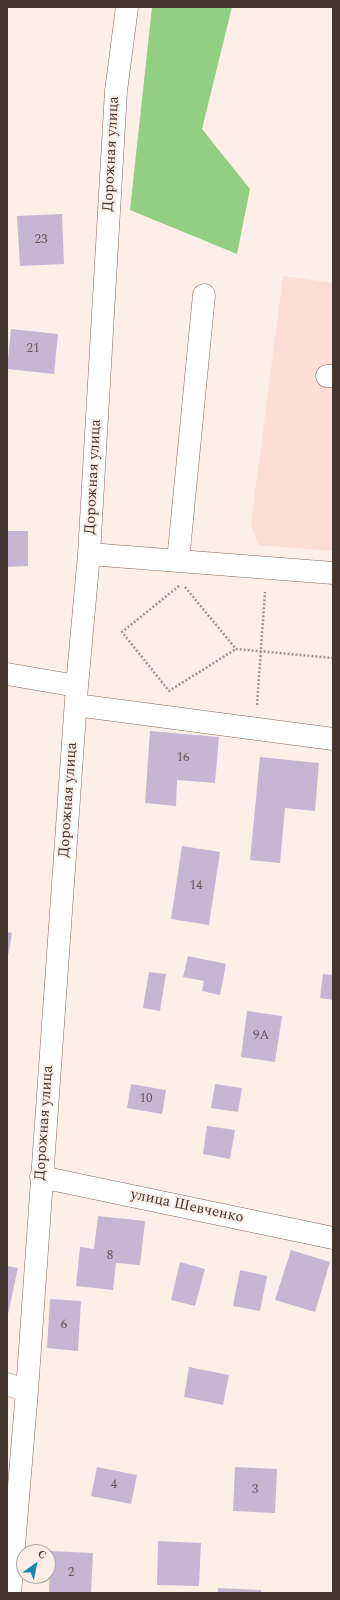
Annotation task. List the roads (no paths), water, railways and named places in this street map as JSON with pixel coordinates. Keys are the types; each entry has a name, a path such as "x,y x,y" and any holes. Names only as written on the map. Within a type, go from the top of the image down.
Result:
{"street":[{"name":"Дорожная улица","path":"10,1593 17,1387 41,1177 76,696 89,554 116,91 127,7"},
{"path":"178,561 204,295"},
{"path":"89,554 333,573"},
{"path":"7,674 76,696 255,729 333,739"},
{"name":"улица Шевченко","path":"41,1177 333,1238"}]}
